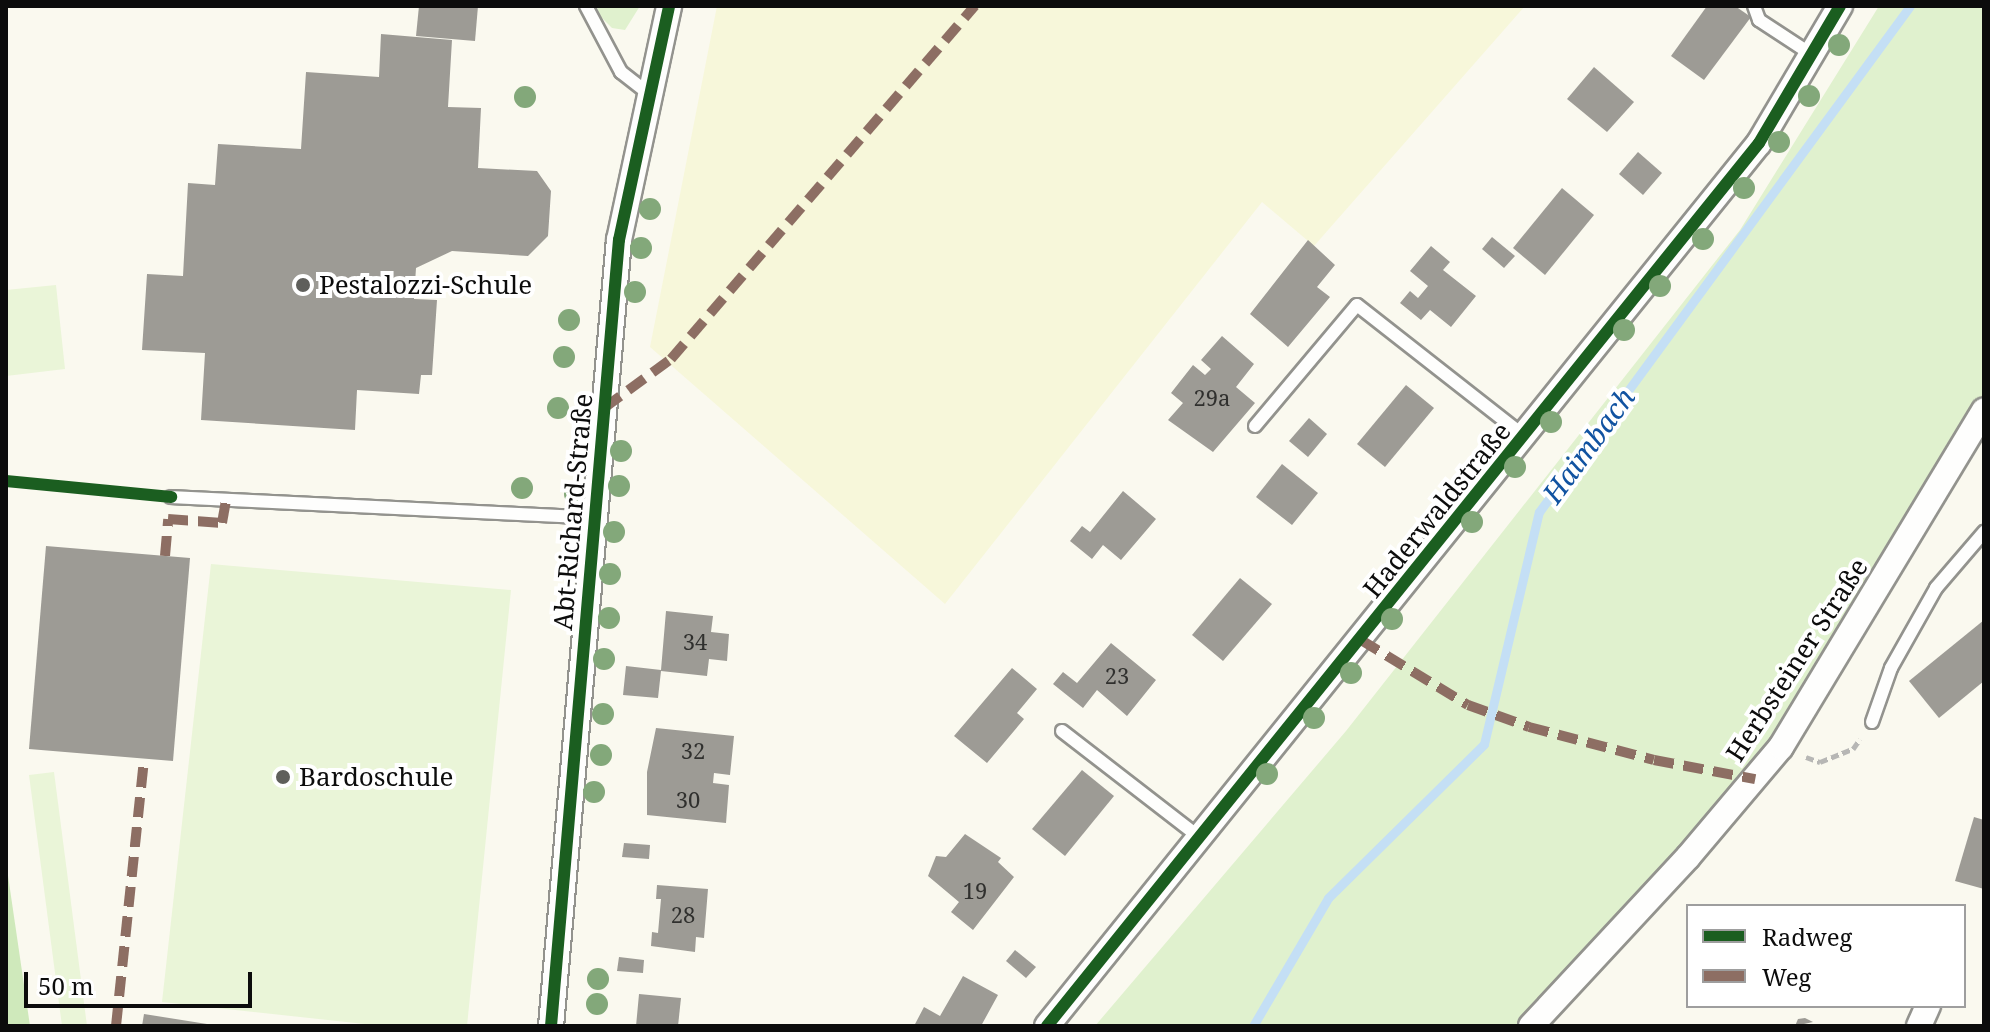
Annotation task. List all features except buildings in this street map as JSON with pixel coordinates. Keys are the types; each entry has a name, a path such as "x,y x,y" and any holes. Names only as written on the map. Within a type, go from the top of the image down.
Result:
{"street":[{"name":"Abt-Richard-Straße","path":"551,1026 619,240 669,6"},
{"name":"Haderwaldstraße","path":"1047,1026 1759,143 1840,6"},
{"name":"Herbsteiner Straße","path":"1531,1026 1688,857 1781,747 1984,410"}],"lane":[{"path":"586,6 621,72 652,96"},
{"path":"1754,6 1759,20 1811,54"},
{"path":"1255,426 1357,305 1524,436"},
{"path":"171,497 594,518"},
{"path":"1872,722 1891,668 1936,588 1984,532"},
{"path":"1062,731 1198,836"}],"path":[{"path":"1781,747 1820,762 1853,749 1872,722"}],"green space":[{"path":"597,6 640,6 625,30 612,28 598,14"},
{"path":"717,6 1525,6 1314,246 1262,202 945,604 650,347"},
{"path":"1879,6 1984,6 1984,415 1799,705 1544,1026 1095,1026 1346,731 1740,230"},
{"path":"56,285 65,369 6,376 6,290"},
{"path":"211,564 511,590 467,1026 383,1026 162,1002"},
{"path":"54,772 87,1026 62,1026 29,775"},
{"path":"6,862 30,1026 6,1026"}],"waterway":[{"name":"Haimbach","path":"1253,1026 1328,898 1484,744 1539,512 1910,6"}],"marked path":[{"path":"604,408 671,359 975,6"},
{"path":"165,556 168,519 222,523 226,500"},
{"path":"1361,640 1468,705 1529,727 1654,760 1755,779"},
{"path":"116,1026 144,759"}],"cycle path":[{"path":"551,1026 619,240 669,6"},
{"path":"1047,1026 1759,143 1840,6"},
{"path":"6,481 171,497"}],"place":[{"name":"Pestalozzi-Schule","path":"303,285"},
{"name":"Bardoschule","path":"283,777"}]}
